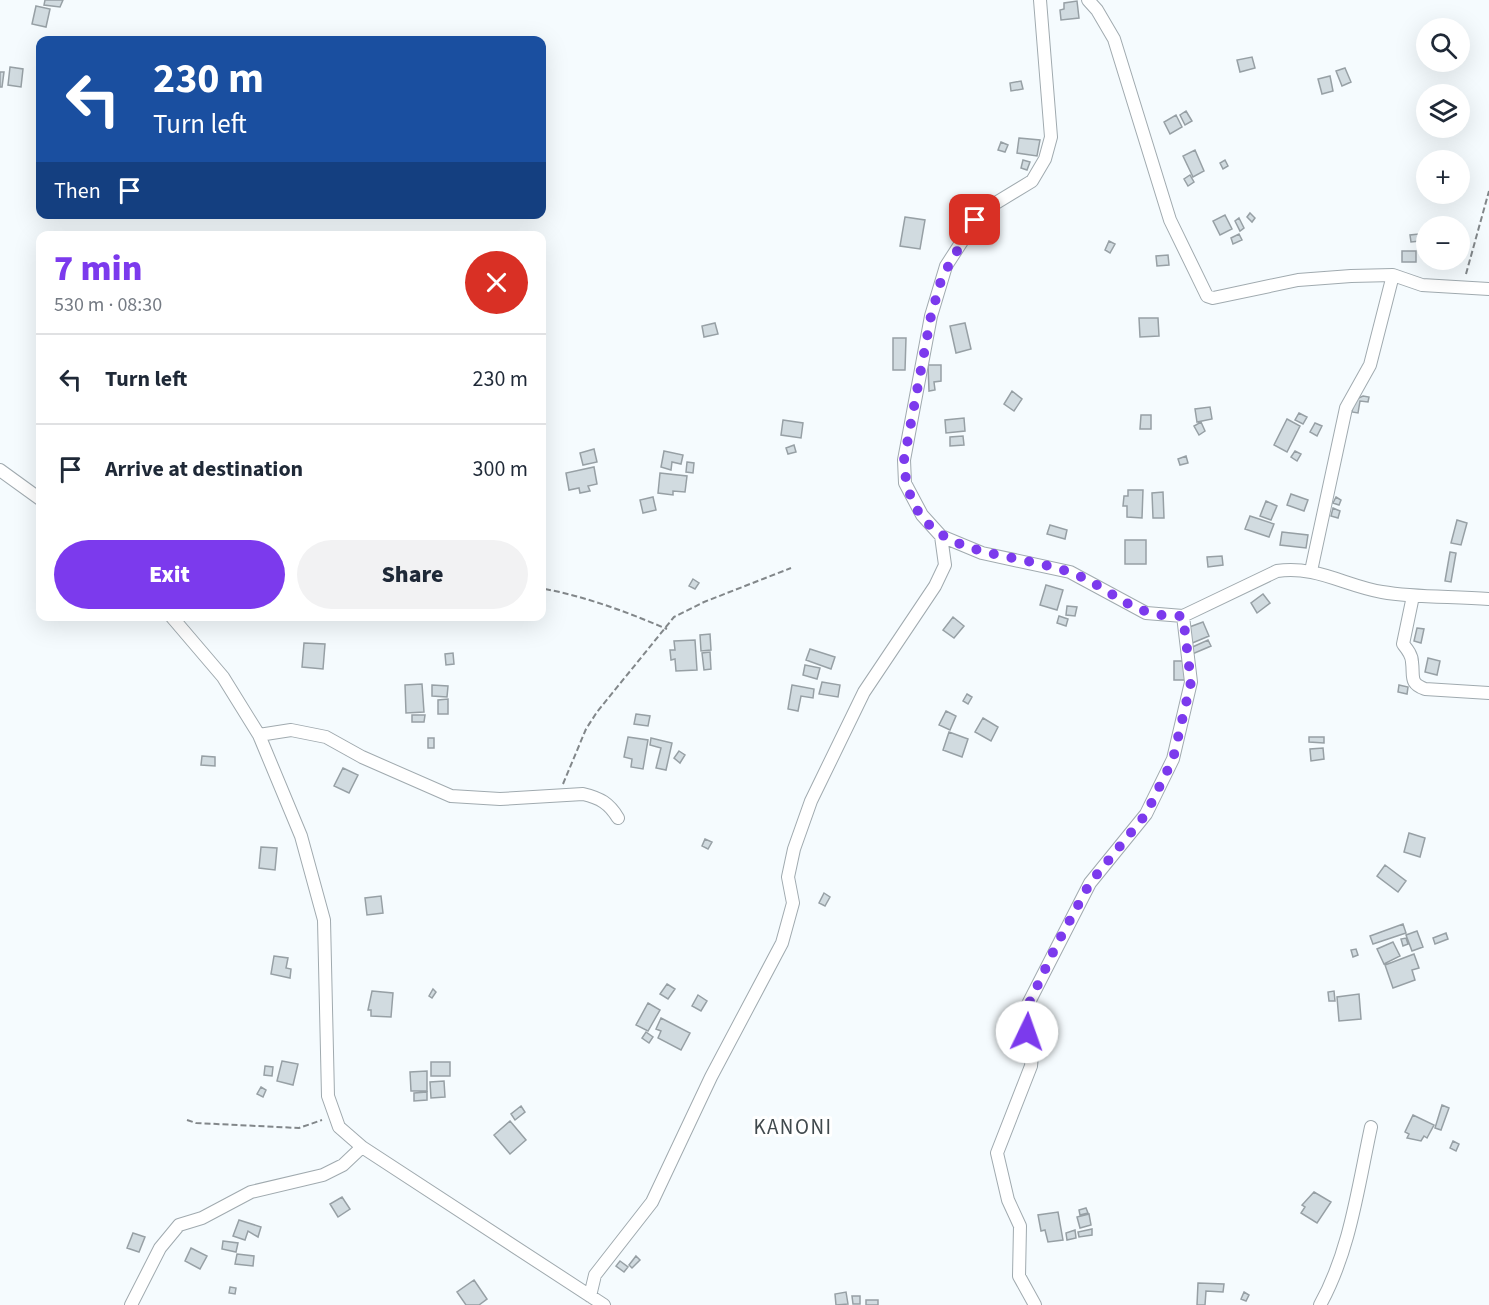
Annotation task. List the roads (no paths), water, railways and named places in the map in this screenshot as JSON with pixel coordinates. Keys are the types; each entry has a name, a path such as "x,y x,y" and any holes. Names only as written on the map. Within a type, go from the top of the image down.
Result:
{"street":[{"path":"1040,0 1051,137 1045,159 1032,181 981,212 946,266 931,316 904,460 905,483 922,515 941,536 982,553 1070,572 1146,613 1183,616 1277,571 1311,571 1380,592 1413,596 1489,599"},
{"path":"1088,0 1097,10 1114,39 1170,220 1207,296 1213,298 1298,280 1393,275 1422,285 1489,289"},
{"path":"1311,571 1346,408 1370,365 1393,275"},
{"path":"0,470 36,496"},
{"path":"590,1296 595,1275 652,1202 711,1077 782,943 793,903 788,877 794,849 811,801 864,692 935,586 945,565 941,536"},
{"path":"1413,596 1403,644 1412,658 1411,678 1416,685 1425,689 1489,693"},
{"path":"1035,1305 1019,1276 1020,1226 1008,1200 997,1153 1031,1066 1033,1052 1025,1020 1026,1010 1040,977 1090,883 1146,814 1173,759 1191,682 1183,616"},
{"path":"175,621 223,677 260,735 301,836 324,920 328,1096 334,1116 346,1136 604,1305"},
{"path":"260,735 291,730 326,737 362,758 451,796 500,799 583,794 596,797 610,805 618,818"},
{"path":"1320,1305 1328,1292 1350,1228 1371,1127"},
{"path":"130,1305 156,1254 168,1235 179,1226 202,1218 251,1192 323,1175 343,1165 362,1148"},
{"path":"569,1282 595,1275"}],"district":[{"name":"KANONI","path":"793,1127"}]}
